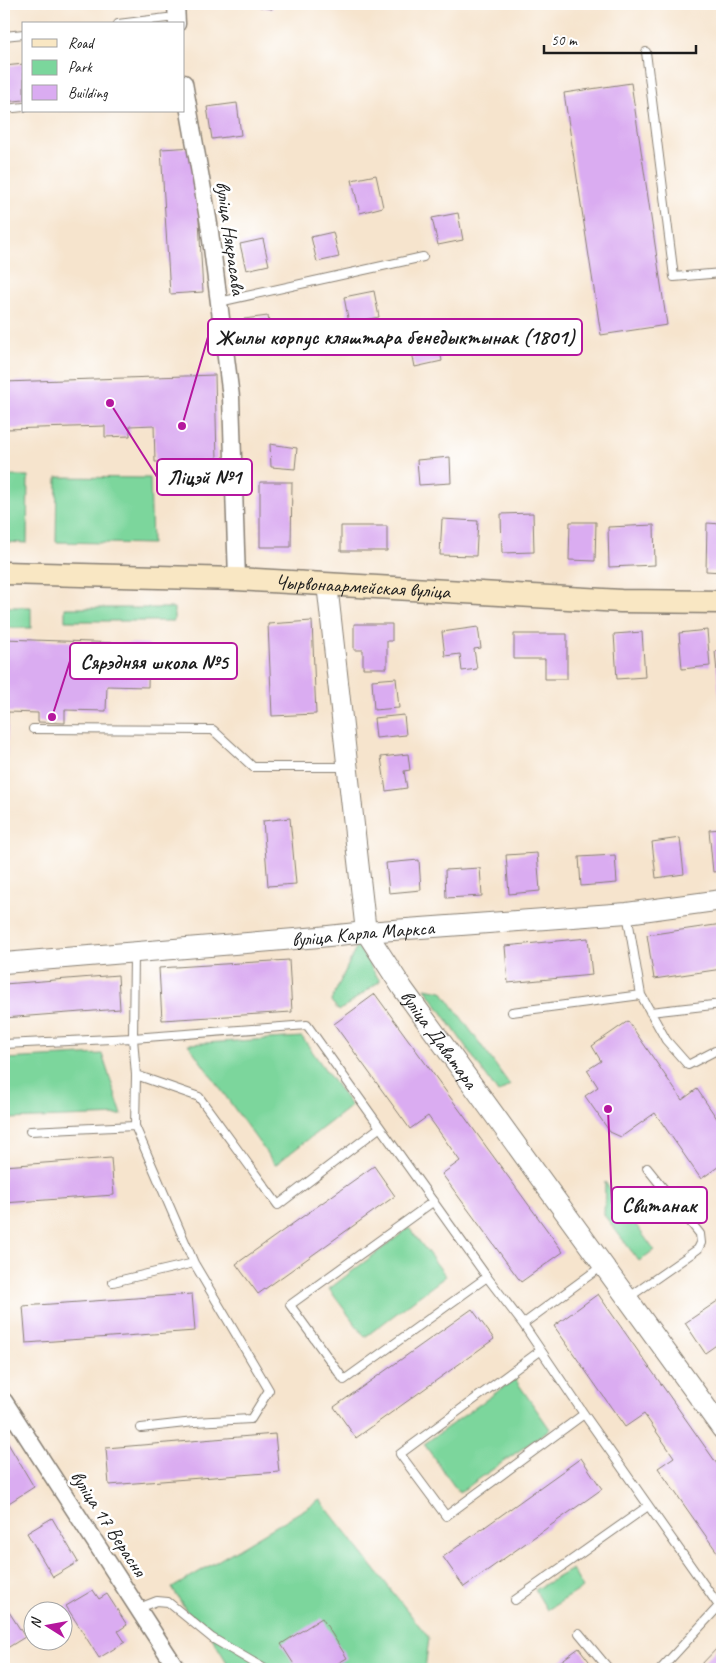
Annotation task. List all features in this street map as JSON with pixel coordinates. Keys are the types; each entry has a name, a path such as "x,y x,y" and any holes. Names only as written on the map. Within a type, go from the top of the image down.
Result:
{"main road":[{"name":"Чырвонаармейская вуліца","path":"4,573 237,579 622,601 722,602"}],"street":[{"path":"172,21 176,4"},
{"name":"вуліца Някрасава","path":"185,95 209,224 231,397 237,579"},
{"name":"вуліца Даватара","path":"327,584 366,932 404,989 722,1429"},
{"name":"вуліца Карла Маркса","path":"4,963 366,932 628,913 722,900"},
{"name":"вуліца 17 Верасня","path":"4,1401 177,1669"}],"lane":[{"path":"154,22 172,21"},
{"path":"4,36 22,34"},
{"path":"646,52 674,277 722,273"},
{"path":"4,109 22,107"},
{"path":"219,302 423,257"},
{"path":"33,729 213,730 253,768 346,767"},
{"path":"628,913 641,994 666,1040 688,1065 715,1051"},
{"path":"134,952 135,1126 194,1263 269,1390 251,1419 194,1422 141,1428"},
{"path":"512,1012 641,994"},
{"path":"650,1012 722,1004"},
{"path":"4,1044 133,1038 307,1025 379,1128 523,1324 719,1606 661,1669"},
{"path":"136,1075 199,1097 278,1205 379,1128"},
{"path":"30,1131 135,1126"},
{"path":"628,1298 698,1249 701,1243 700,1234 647,1168"},
{"path":"434,1202 290,1305 344,1380 487,1277"},
{"path":"113,1282 194,1263"},
{"path":"523,1324 604,1264"},
{"path":"540,1350 400,1454 446,1516 584,1414"},
{"path":"515,1600 648,1506"},
{"path":"139,1608 157,1600 168,1602 212,1638 265,1669"},
{"path":"579,1633 609,1669"}],"green space":[{"path":"4,476 28,476 27,543 4,542"},
{"path":"57,477 150,478 152,544 56,542"},
{"path":"4,607 31,607 31,628 4,628"},
{"path":"65,608 174,608 174,621 65,621"},
{"path":"357,946 380,981 339,1011 331,1001"},
{"path":"425,988 442,991 510,1085 498,1093"},
{"path":"302,1037 351,1106 275,1165 188,1044"},
{"path":"102,1054 122,1115 7,1119 4,1112 4,1059"},
{"path":"605,1182 654,1250 639,1261 604,1215"},
{"path":"409,1228 446,1276 365,1337 329,1289"},
{"path":"515,1379 550,1429 459,1493 424,1444"},
{"path":"320,1500 429,1638 425,1669 231,1669 212,1638 217,1632 188,1613 172,1588"},
{"path":"572,1569 583,1588 547,1610 535,1590"}],"building":[{"path":"246,4 273,4 272,9"},
{"path":"22,64 22,100 4,102 4,66"},
{"path":"631,83 667,325 601,335 564,93"},
{"path":"237,103 241,135 212,139 207,107"},
{"path":"195,147 203,292 170,294 161,149"},
{"path":"376,175 383,207 360,213 352,180"},
{"path":"458,213 463,240 438,245 432,218"},
{"path":"333,232 339,257 317,262 311,237"},
{"path":"263,239 269,265 246,270 240,244"},
{"path":"374,291 379,317 349,323 344,297"},
{"path":"268,316 273,349 248,352 244,319"},
{"path":"438,341 442,361 415,367 411,347"},
{"path":"215,375 217,460 155,462 154,425 130,426 130,436 105,437 105,426 6,429 7,473 4,473 4,382"},
{"path":"270,444 297,448 295,469 271,467"},
{"path":"450,457 451,483 419,485 417,460"},
{"path":"260,482 292,482 291,547 260,547"},
{"path":"533,513 534,552 502,553 501,514"},
{"path":"442,519 478,521 476,556 440,555"},
{"path":"570,522 596,522 595,561 569,560"},
{"path":"707,523 722,524 722,572 706,571"},
{"path":"654,525 655,565 609,567 608,527"},
{"path":"341,526 387,526 387,551 341,551"},
{"path":"312,621 316,714 272,716 268,624"},
{"path":"354,624 392,624 392,641 387,641 387,668 363,668 363,650 354,650"},
{"path":"478,627 481,648 474,649 477,669 462,671 460,654 445,656 442,632"},
{"path":"707,630 710,666 682,669 679,633"},
{"path":"642,632 645,677 617,679 614,634"},
{"path":"514,634 567,634 567,679 545,679 545,659 514,659"},
{"path":"4,639 149,644 148,687 107,686 106,711 65,710 65,723 38,722 38,713 8,712 6,802 4,802"},
{"path":"722,650 722,716 721,716 715,651"},
{"path":"396,678 399,708 374,710 372,680"},
{"path":"404,715 406,735 376,738 374,718"},
{"path":"408,754 410,770 404,771 407,788 386,791 381,757"},
{"path":"290,818 296,884 268,886 263,821"},
{"path":"722,829 722,871 713,872 709,830"},
{"path":"680,838 684,874 656,878 652,842"},
{"path":"537,853 540,891 509,894 506,855"},
{"path":"615,855 617,883 581,886 579,857"},
{"path":"419,860 421,890 389,893 386,863"},
{"path":"480,868 482,896 446,898 445,870"},
{"path":"722,924 722,969 654,979 647,935"},
{"path":"588,938 592,975 508,983 505,946"},
{"path":"289,960 292,1012 162,1020 159,968"},
{"path":"118,975 120,1009 4,1018 4,984"},
{"path":"375,994 563,1252 521,1282 442,1174 460,1161 428,1116 410,1129 334,1024"},
{"path":"628,1021 682,1100 697,1089 722,1126 722,1164 701,1179 655,1113 621,1137 610,1132 585,1096 598,1087 587,1070 601,1061 592,1046"},
{"path":"111,1158 114,1195 4,1203 4,1166"},
{"path":"374,1166 395,1196 258,1294 236,1264"},
{"path":"192,1294 195,1331 26,1343 23,1306"},
{"path":"598,1294 722,1471 722,1559 658,1468 674,1457 644,1414 625,1427 554,1326"},
{"path":"722,1298 722,1341 705,1353 685,1323"},
{"path":"472,1309 494,1339 356,1438 334,1407"},
{"path":"275,1434 279,1472 109,1485 106,1448"},
{"path":"6,1440 34,1487 4,1506 4,1442"},
{"path":"581,1458 602,1489 464,1587 443,1557"},
{"path":"52,1518 78,1562 53,1577 27,1533"},
{"path":"93,1590 99,1599 107,1594 127,1625 118,1631 125,1642 99,1658 72,1615 72,1602"},
{"path":"4,1604 22,1632 22,1639 4,1650"},
{"path":"322,1618 347,1658 328,1669 297,1669 281,1644"},
{"path":"722,1643 722,1669 697,1669"},
{"path":"579,1648 595,1669 550,1669"}],"place":[{"name":"Ліцэй №1","path":"110,403"},
{"name":"Жылы корпус кляштара бенедыктынак (1801)","path":"182,426"},
{"name":"Сярэдняя школа №5","path":"52,717"},
{"name":"Свитанак","path":"608,1109"}]}
